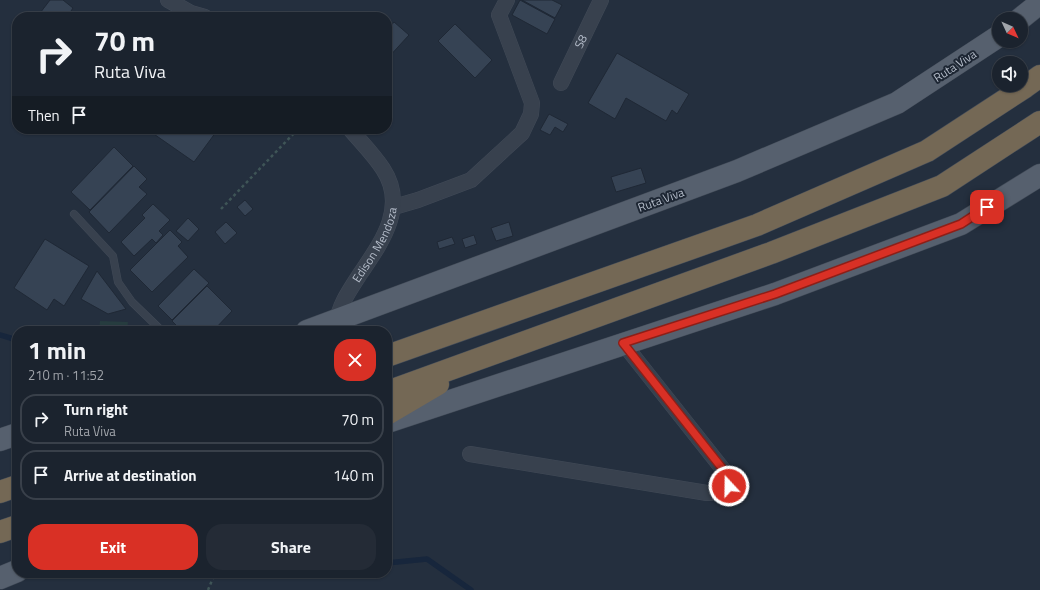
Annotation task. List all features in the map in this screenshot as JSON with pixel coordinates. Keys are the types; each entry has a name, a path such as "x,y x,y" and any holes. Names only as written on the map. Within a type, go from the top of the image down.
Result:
{"highway":[{"path":"392,354 757,225 927,151 1040,76"},
{"path":"392,390 771,253 942,186 1040,122"},
{"path":"392,411 487,356"},
{"path":"0,492 12,488"},
{"path":"0,532 12,528"}],"main road":[{"path":"1028,13 1040,3"},
{"name":"Ruta Viva","path":"322,326 737,171 897,103 992,41"},
{"path":"392,420 775,294 961,224 1040,174"},
{"path":"0,440 12,436"},
{"path":"0,578 12,573"}],"street":[{"path":"168,0 189,12"},
{"path":"394,207 418,200 471,180 522,133 531,114 532,103 498,15 507,0"},
{"name":"S8","path":"561,83 601,0"},
{"name":"Edison Mendoza","path":"337,321 339,309 380,243 388,227 394,207 392,186 383,169 354,134"},
{"path":"470,454 707,493 723,493 729,486 729,477 623,343"}],"lane":[{"path":"74,214 113,256 118,282 132,302 157,326"}],"path":[{"path":"221,209 293,134"},
{"path":"208,590 213,578"}],"green space":[{"path":"100,321 128,322 128,326 100,326"}],"building":[{"path":"50,0 63,0 73,8 70,12 41,12"},
{"path":"520,0 555,19 547,34 512,15"},
{"path":"522,0 552,0 562,5 555,18"},
{"path":"394,22 409,35 392,54 392,24"},
{"path":"455,24 492,60 475,78 438,41"},
{"path":"617,53 689,94 677,114 672,110 666,121 626,98 615,119 588,103"},
{"path":"549,114 568,124 563,132 555,127 550,135 540,130"},
{"path":"154,134 215,134 194,162"},
{"path":"114,147 133,166 90,210 71,192"},
{"path":"134,166 147,179 139,187 147,194 109,233 89,212"},
{"path":"641,168 646,183 616,192 611,177"},
{"path":"245,200 253,209 245,216 237,207"},
{"path":"153,204 170,220 159,231 163,235 156,243 152,239 134,256 121,242 145,218 142,215"},
{"path":"188,218 199,229 188,241 176,231"},
{"path":"226,222 237,233 225,244 215,232"},
{"path":"509,222 513,236 496,241 491,228"},
{"path":"170,230 182,242 178,246 188,257 152,292 130,270"},
{"path":"474,235 477,244 465,248 462,239"},
{"path":"452,237 455,244 439,249 437,242"},
{"path":"45,239 89,266 64,306 54,299 47,310 14,288"},
{"path":"194,269 209,283 172,320 158,306"},
{"path":"97,271 126,309 108,314 81,299"},
{"path":"207,286 232,311 218,326 177,326 172,321"}],"waterway":[{"path":"0,335 12,339"},
{"path":"392,562 427,559 471,590"}],"route":[{"path":"729,486 729,477 623,343 775,294 961,224 987,207"}]}
